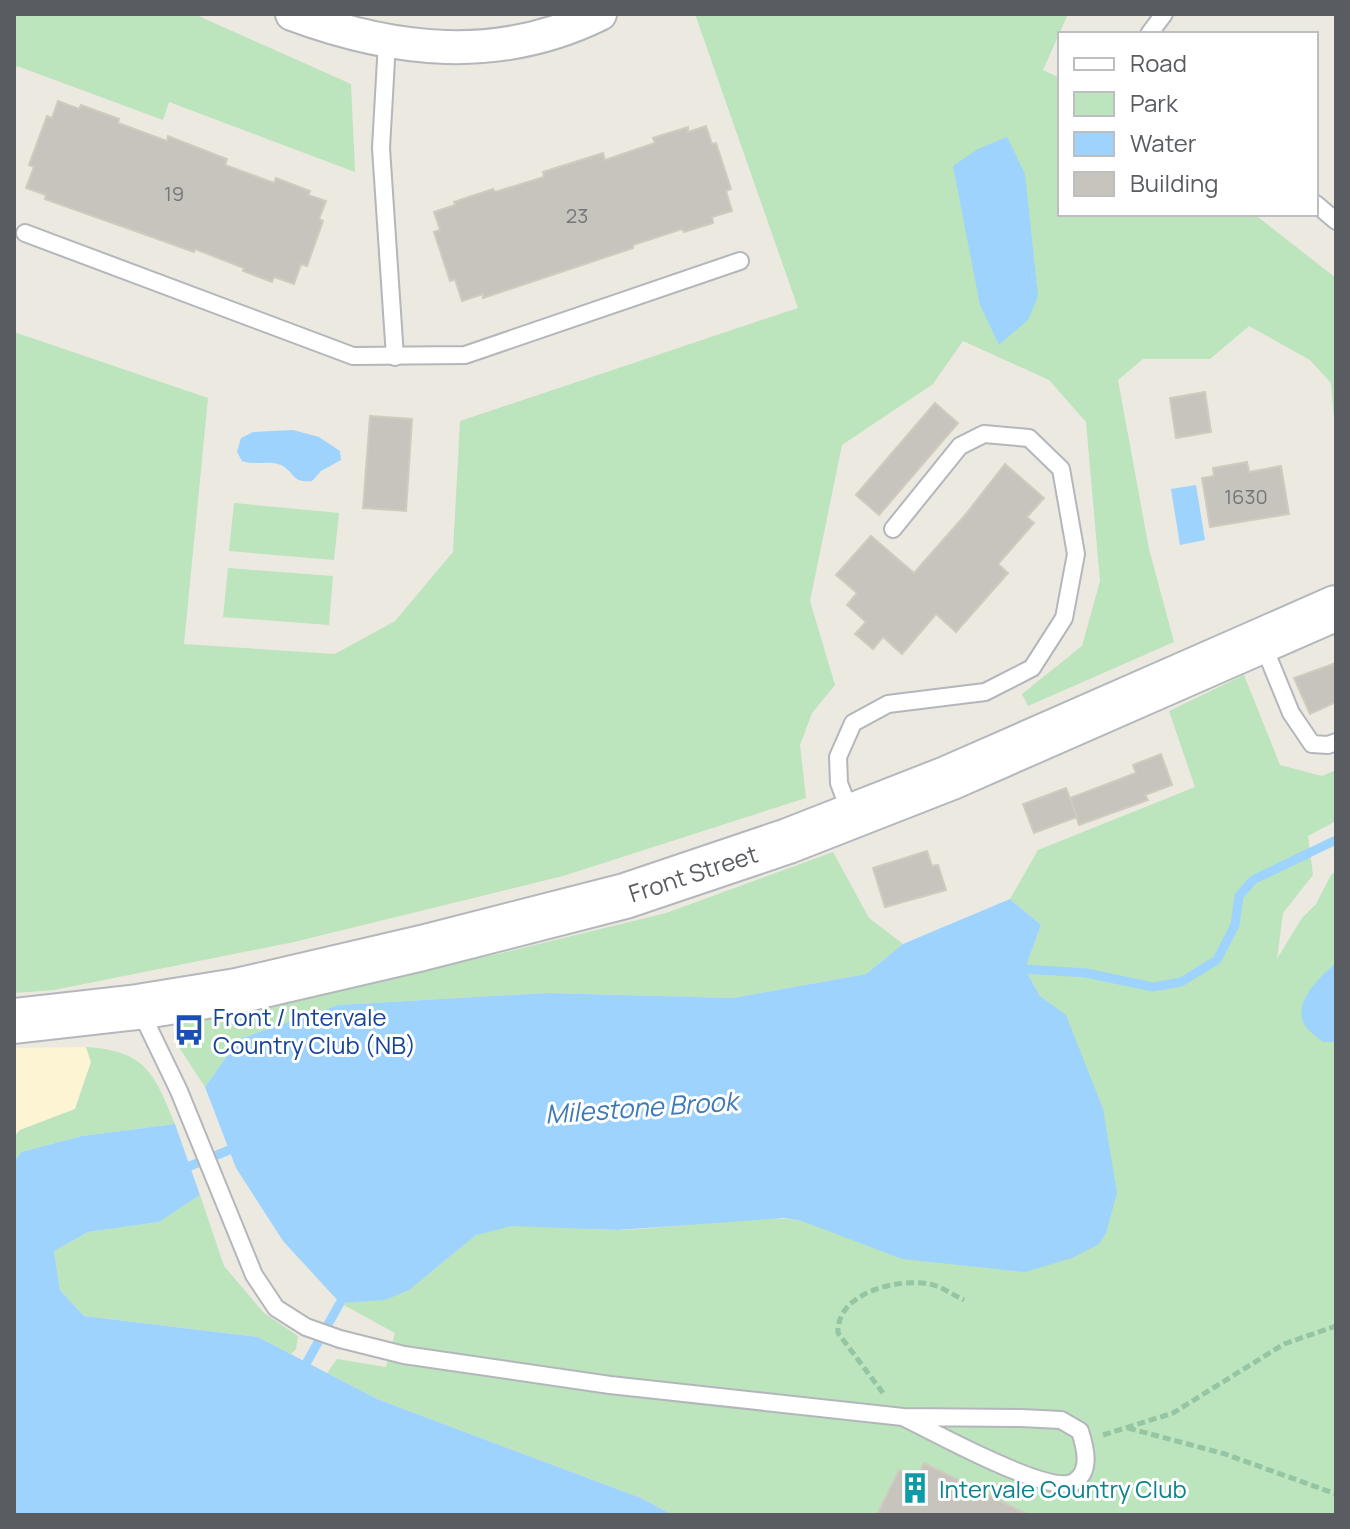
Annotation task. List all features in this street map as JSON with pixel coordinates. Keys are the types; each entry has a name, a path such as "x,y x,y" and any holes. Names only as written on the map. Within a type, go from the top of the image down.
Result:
{"main road":[{"name":"Front Street","path":"14,1021 138,1007 252,987 422,948 625,896 788,841 949,778 1336,608"}],"street":[{"path":"303,16 351,34 421,47 484,46 550,34 600,14"}],"lane":[{"path":"1150,32 1164,14"},
{"path":"387,42 381,148 395,357"},
{"path":"1318,206 1336,221"},
{"path":"25,233 353,356 465,355 740,261"},
{"path":"851,816 839,783 838,757 853,723 888,704 985,692 1032,668 1064,618 1076,554 1061,469 1029,438 984,434 960,446 893,529"},
{"path":"1262,641 1291,713 1312,744 1336,742"},
{"path":"138,1007 179,1091 254,1275 276,1308 306,1327 404,1355 610,1385 903,1417 1061,1420 1080,1431 1086,1463 1072,1483 1061,1484 1027,1477 903,1417"}],"path":[{"path":"903,1417 842,1342 837,1324 841,1316 860,1296 909,1283 933,1284 964,1300"},
{"path":"1083,1439 1173,1413 1284,1344 1336,1326"},
{"path":"1127,1428 1225,1454 1336,1494"}],"shaded area":[{"path":"86,1047 91,1062 75,1109 20,1130 14,1137 14,1048"}],"green space":[{"path":"14,14 194,14 351,84 355,172 169,102 163,120 17,66 14,72"},
{"path":"695,14 1068,14 1043,70 1058,77 1058,216 1257,216 1336,278 1336,443 1331,383 1310,360 1249,326 1210,359 1143,359 1118,380 1149,549 1174,642 1028,706 1022,694 1082,646 1100,581 1086,422 1049,380 963,341 933,384 842,445 810,601 835,685 812,713 800,745 806,798 563,876 294,942 54,990 14,993 14,332 208,398 184,644 335,654 395,621 453,552 460,421 798,308"},
{"path":"234,503 339,513 334,560 229,551"},
{"path":"228,568 333,576 329,625 223,617"},
{"name":"Intervale Country Club","path":"1244,675 1280,765 1322,776 1336,770 1336,821 1308,836 1313,875 1283,913 1277,959 1336,871 1336,1515 673,1515 641,1498 377,1399 327,1373 337,1359 386,1367 395,1333 340,1303 399,1293 420,1280 472,1237 491,1230 526,1226 638,1229 755,1218 802,1221 1066,1016 1040,996 1025,969 1041,925 1010,899 1038,850 1195,787 1169,711"},
{"path":"833,852 869,918 903,944 866,974 733,998 547,993 338,1005 239,1039 205,1087 173,1038 176,1021 498,954 666,913"},
{"path":"86,1047 122,1054 145,1068 161,1091 175,1124 82,1136 21,1152 14,1162 14,1137 20,1130 75,1109 91,1062"},
{"path":"200,1195 224,1266 264,1313 298,1336 296,1349 291,1354 258,1337 84,1316 60,1290 54,1251 88,1232 159,1222"}],"water":[{"path":"1007,137 1025,174 1038,296 1028,320 999,345 980,305 953,166 978,149"},
{"path":"293,430 319,437 340,451 341,460 321,471 312,481 306,481 298,480 279,464 242,461 237,452 241,438 253,432"},
{"path":"1196,485 1205,540 1180,545 1171,489"},
{"path":"1010,899 1041,925 1025,969 1040,996 1066,1015 1103,1109 1117,1193 1106,1233 1099,1244 1072,1258 1025,1272 902,1259 802,1221 784,1218 617,1230 512,1226 476,1235 409,1290 385,1300 340,1303 283,1241 236,1168 205,1087 239,1039 338,1005 547,993 733,998 866,974 903,944"},
{"path":"1336,963 1336,1042 1323,1042 1304,1024 1302,1007 1310,990"},
{"path":"175,1124 200,1195 159,1222 88,1232 54,1251 60,1290 84,1316 258,1337 377,1399 641,1498 673,1515 14,1515 14,1162 21,1152 82,1136"}],"building":[{"path":"58,101 79,109 81,105 167,141 168,136 227,159 225,165 274,183 276,178 326,201 319,219 323,221 307,266 301,264 294,284 274,277 272,282 195,249 194,252 45,199 46,195 26,188 34,167 29,165 47,116 52,118"},
{"path":"706,126 712,144 716,143 731,189 726,191 732,211 712,217 713,223 684,232 682,229 483,298 483,294 462,301 455,279 450,281 434,232 440,230 434,212 493,189 495,192 544,177 543,172 603,153 605,160 655,143 653,138 688,127 688,132"},
{"path":"1205,392 1211,432 1176,438 1170,398"},
{"path":"935,403 958,423 879,515 856,495"},
{"path":"370,416 412,419 406,511 363,508"},
{"path":"1247,462 1249,472 1281,466 1289,514 1210,527 1202,478 1214,476 1213,468"},
{"path":"1005,464 1044,498 1027,517 1034,523 998,564 1008,573 956,632 936,614 902,654 883,637 873,649 855,634 866,622 847,605 857,593 836,575 871,536 914,573"},
{"path":"1336,663 1336,702 1310,714 1294,678"},
{"path":"1161,754 1172,785 1145,795 1148,800 1079,825 1070,798 1136,773 1133,765"},
{"path":"1066,788 1077,817 1034,833 1023,804"},
{"path":"927,851 932,866 938,865 946,890 885,907 873,868"},
{"name":"Intervale Country Club","path":"924,1463 1029,1515 877,1515 899,1470 917,1478"}],"waterway":[{"name":"Milestone Brook","path":"1019,976 1025,969 1086,973 1153,987 1181,982 1217,960 1235,925 1239,896 1253,880 1336,840"},
{"name":"Milestone Brook","path":"178,1168 239,1146"},
{"path":"307,1362 340,1303"}],"place":[{"name":"Front / Intervale Country Club (NB)","path":"189,1030"},
{"name":"Intervale Country Club","path":"915,1488"}]}
